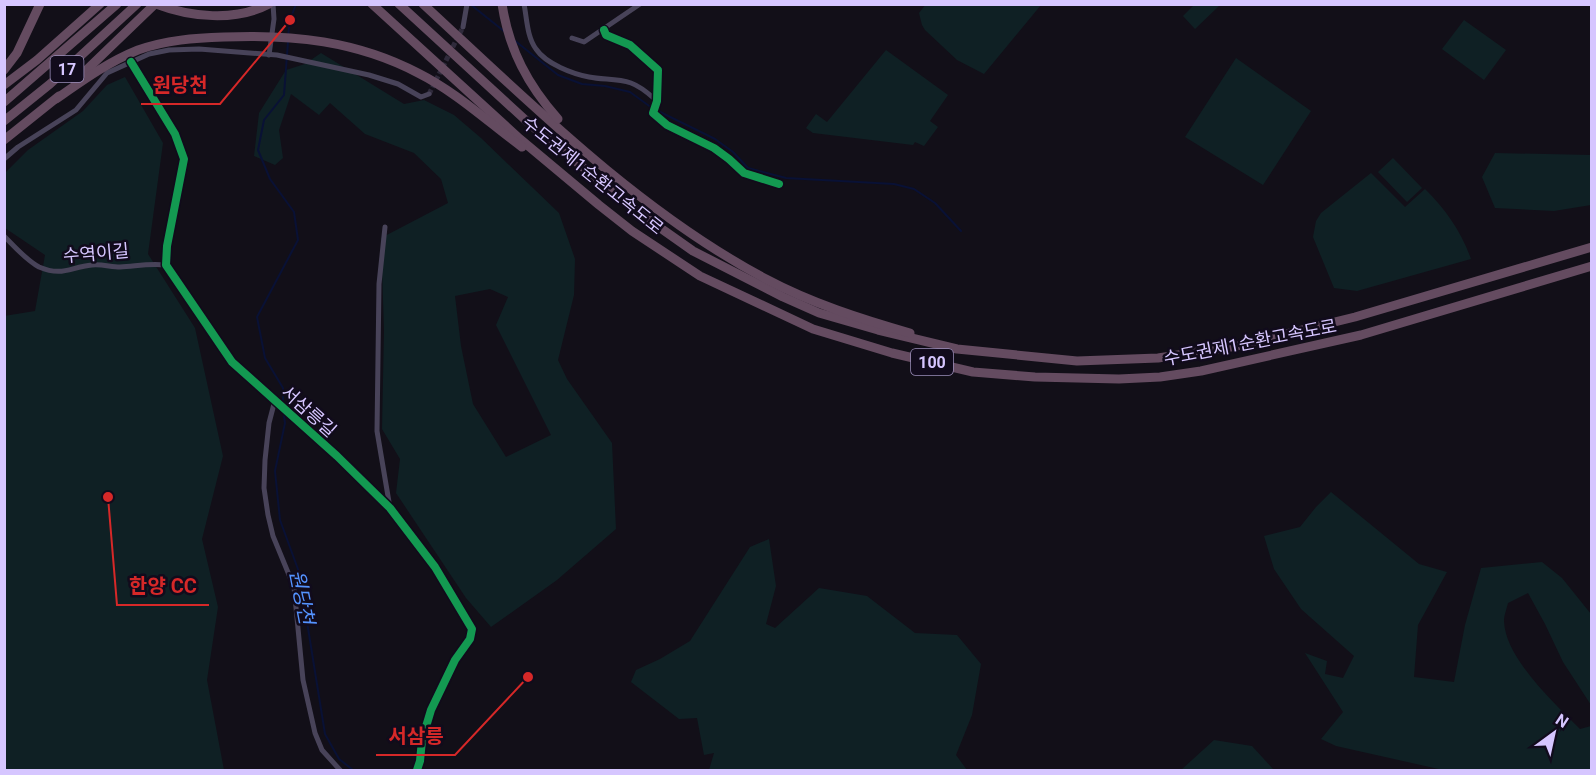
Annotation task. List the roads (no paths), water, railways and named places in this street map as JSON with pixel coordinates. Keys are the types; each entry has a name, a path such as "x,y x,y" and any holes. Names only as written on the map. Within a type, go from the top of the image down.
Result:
{"highway":[{"path":"4,70 30,31 40,4"},
{"path":"4,86 100,4"},
{"name":"17","path":"4,102 117,4"},
{"name":"17","path":"4,121 50,84 137,4"},
{"path":"56,99 155,4 176,11 221,16 268,6"},
{"name":"수도권제1순환고속도로","path":"372,4 512,131 598,204 632,231 700,276 813,329 892,353 973,372 1035,377 1119,378 1160,377 1201,371 1361,335 1592,267"},
{"name":"수도권제1순환고속도로","path":"399,4 532,126 642,215 693,251 819,313 916,340 976,352 1077,361 1158,358 1237,346 1336,322 1592,247"},
{"path":"423,4 626,185 738,263 788,290 863,318 976,352"},
{"path":"503,8 512,45 521,68 538,95 560,122 626,185"},
{"path":"4,140 56,99 116,60 156,44 203,38 268,36 320,40 374,54 398,63 433,81 598,204"}],"street":[{"path":"463,27 467,4"},
{"path":"524,4 530,37 536,50 551,62 589,77 611,78 631,83 644,89 657,103"},
{"path":"572,38 584,42 639,5"},
{"path":"268,6 273,19 269,54"},
{"path":"604,30 606,35 630,45 658,70 657,103 653,113 667,125 714,148 744,173 779,184"},
{"path":"4,159 18,147 75,110 108,73 149,54 169,50 199,49 277,55 369,75 398,84 421,97 429,94"},
{"path":"131,62 175,134 184,159 167,246 166,265"},
{"name":"서삼릉길","path":"385,227 380,284 378,431 390,508"},
{"name":"수역이길","path":"4,236 39,267 64,273 78,266 118,267 148,263 166,265"},
{"name":"서삼릉길","path":"166,265 232,362 390,508 435,567 472,629 470,639 455,660 431,710 422,740 417,771"},
{"path":"275,400 269,423 265,460 264,488 268,515 273,536 294,587 303,680 315,733 322,750 340,771"}],"waterway":[{"name":"원당천","path":"288,36 290,20 296,4"},
{"path":"470,4 505,32"},
{"path":"514,40 558,75 582,84 605,86 630,92 652,108 715,139 733,152 748,168 786,178 894,184 914,189 935,203 961,231"},
{"name":"원당천","path":"283,400 283,388 265,358 257,317 298,240 294,212 270,179 258,150 264,120 284,95 288,42"},
{"name":"원당천","path":"284,416 285,423 275,471 280,520 299,572 325,734 339,759 353,770"}],"tunnel":[{"path":"429,94 463,27"}],"place":[{"name":"원당천","path":"290,20"},
{"name":"한양 CC","path":"108,497"},
{"name":"서삼릉","path":"528,677"}]}
